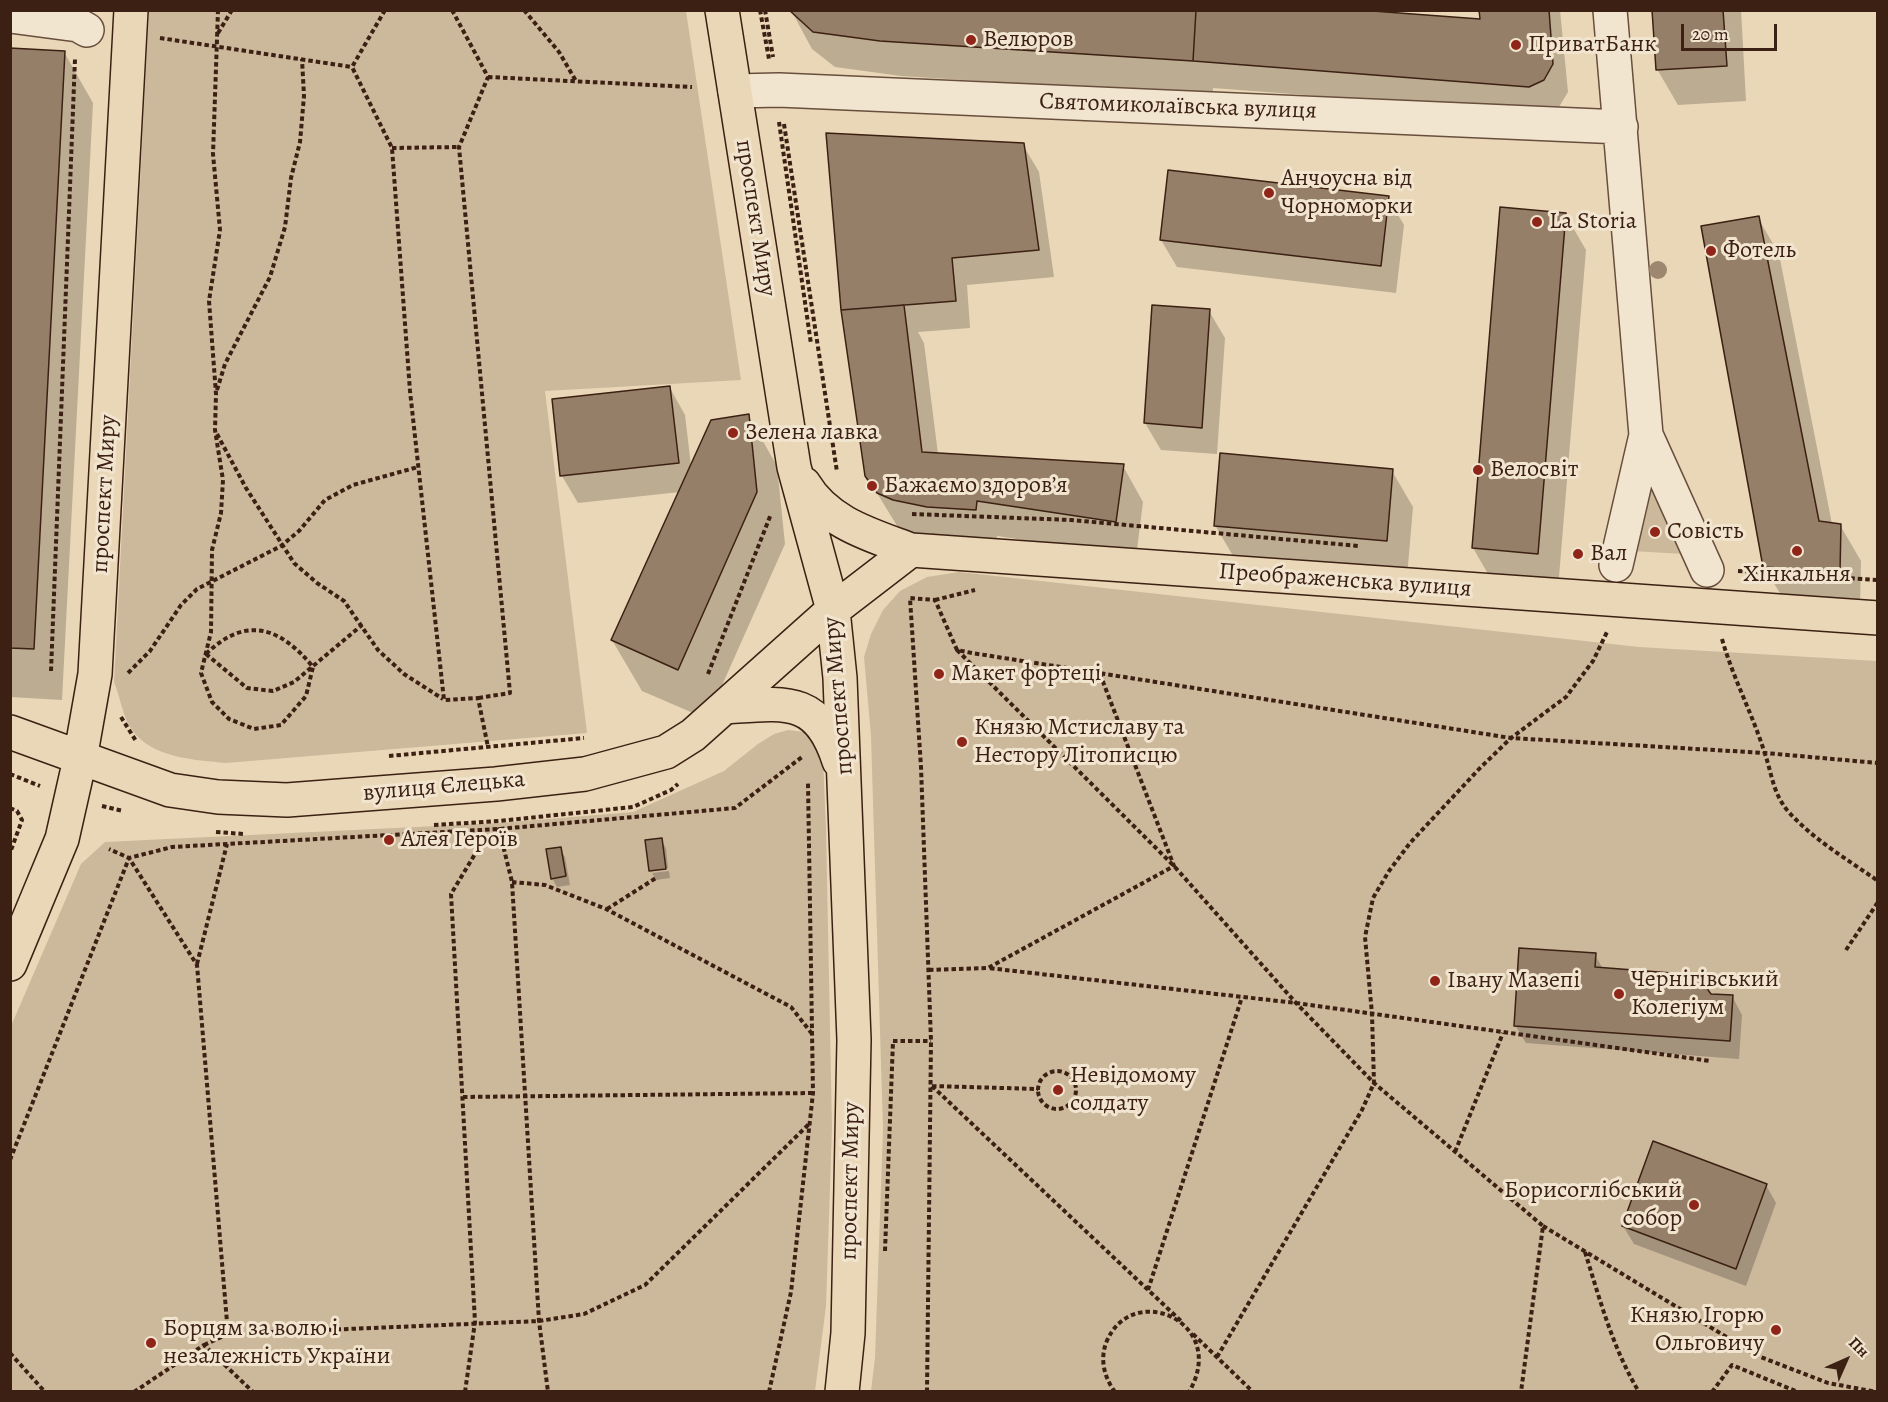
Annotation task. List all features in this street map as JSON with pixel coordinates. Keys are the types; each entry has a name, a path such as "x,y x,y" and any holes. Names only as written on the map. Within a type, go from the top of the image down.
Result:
{"main road":[{"name":"проспект Миру","path":"722,10 794,467 833,610 840,678 846,785 854,1040 848,1333 842,1392"},
{"name":"проспект Миру","path":"10,964 62,839 80,759 95,674 140,23"},
{"name":"Преображенська вулиця","path":"794,467 812,497 838,521 915,530 1878,618"},
{"path":"833,610 915,530"},
{"name":"вулиця Єлецька","path":"10,732 170,790 218,797 287,800 485,785 585,774 666,752 693,735 833,610"},
{"path":"725,707 769,704 790,706 816,717 831,736 846,785"}],"street":[{"path":"1610,10 1646,435 1616,565"},
{"path":"10,16 82,27"},
{"name":"Святомиколаївська вулиця","path":"735,91 777,90 1621,127"},
{"path":"1646,435 1707,570"}],"path":[{"path":"218,10 213,154 220,230 209,301 216,394 215,430 223,480 221,513 212,550 210,582 212,610 201,673 212,702 229,719 254,729 281,725 306,696 313,667"},
{"path":"217,34 232,10"},
{"path":"352,67 385,10"},
{"path":"452,10 488,77"},
{"path":"524,10 559,52 576,81"},
{"path":"760,10 777,90 811,345"},
{"path":"765,10 836,478 831,470"},
{"path":"140,23 218,47 352,67"},
{"path":"51,670 82,27"},
{"path":"216,394 225,364 270,277 285,227 291,178 300,142 304,96 302,59"},
{"path":"352,67 392,148 418,467 444,700"},
{"path":"488,77 692,87"},
{"path":"215,430 281,546 302,570 344,601 378,650 404,674 444,700 510,693 459,147 488,77"},
{"path":"392,148 459,147"},
{"path":"124,676 150,651 181,605 197,589 281,546 299,531 325,500 353,484 418,467"},
{"path":"705,679 772,511"},
{"path":"900,513 1071,520 1362,546"},
{"path":"1328,550 1364,552"},
{"path":"1707,570 1878,580"},
{"path":"927,1392 932,1086 921,767 910,598 935,600 957,650 1174,866 1296,1003 1374,1083 1543,1227 1758,1356 1828,1383 1877,1392"},
{"path":"206,654 247,688 273,691 294,682 362,625"},
{"path":"1217,1357 1356,1120 1374,1083 1372,1014 1365,937 1373,898 1410,843 1511,738 1566,697 1593,661 1609,628"},
{"path":"206,654 217,643 244,629 272,631 300,651 313,667"},
{"path":"1722,638 1731,672 1765,753 1773,788 1787,810 1808,830 1878,881"},
{"path":"957,650 1511,738 1765,753 1878,763"},
{"path":"1100,674 1174,866"},
{"path":"478,698 488,747"},
{"path":"120,713 129,734 142,748"},
{"path":"382,757 589,737"},
{"path":"129,858 172,847 499,829 735,808 808,752 808,764"},
{"path":"10,774 72,799 127,812"},
{"path":"769,1392 791,1292 813,1093 808,776"},
{"path":"428,825 499,821 633,807 671,790 680,782"},
{"path":"10,808 17,811 22,820 10,853"},
{"path":"499,829 512,882 539,1321 548,1392"},
{"path":"465,1392 475,1322 451,894 481,844 499,829"},
{"path":"215,832 226,835 250,833"},
{"path":"227,844 197,965 228,1334"},
{"path":"109,849 129,858 197,965"},
{"path":"10,1160 129,858"},
{"path":"988,968 1174,866"},
{"path":"606,909 656,878"},
{"path":"512,882 544,885 606,909 791,1006 813,1036"},
{"path":"1846,950 1878,902"},
{"path":"928,970 988,968 1296,1003 1710,1060"},
{"path":"1148,1290 1242,997"},
{"path":"1455,1152 1503,1033"},
{"path":"885,1258 893,1041 931,1041"},
{"path":"1060,1071 1073,1079 1076,1092 1070,1104 1056,1109 1043,1103 1038,1089 1045,1075 1060,1071"},
{"path":"932,1086 1253,1392"},
{"path":"932,1086 1038,1089"},
{"path":"463,1097 526,1094 813,1093"},
{"path":"134,1392 204,1345 228,1334 539,1321 584,1314 645,1285 809,1124"},
{"path":"1521,1392 1543,1227"},
{"path":"1584,1252 1609,1328 1627,1372 1639,1392"},
{"path":"1115,1392 1106,1374 1104,1350 1110,1335 1120,1323 1135,1315 1150,1312 1166,1314 1180,1321"},
{"path":"1189,1392 1197,1378 1200,1362 1198,1346 1192,1332"},
{"path":"204,1345 253,1392"},
{"path":"10,1353 45,1392"},
{"path":"1712,1392 1732,1365 1798,1392"}],"shaded area":[{"path":"149,11 686,11 741,380 545,391 587,733 226,763 188,759 162,752 151,747 132,730 114,682"},
{"path":"1650,469 1684,554 1631,551"},
{"path":"959,572 1639,647 1877,661 1877,1391 871,1391 875,1358 883,1129 871,736 864,657 871,634 883,610 900,591 927,577"},
{"path":"788,730 805,732 817,743 823,757 826,830 832,1127 826,1306 815,1391 11,1392 11,1026 81,864 105,842 499,823 633,812 724,771 758,744 774,734"}],"building":[{"path":"789,10 1196,10 1193,61 880,41 813,32"},
{"path":"1196,10 1359,10 1480,19 1479,10 1549,10 1553,64 1544,80 1529,87 1193,61"},
{"path":"1652,10 1723,10 1727,66 1656,70"},
{"path":"10,48 65,51 34,649 10,648"},
{"path":"826,133 1024,143 1039,250 952,258 956,301 841,310"},
{"path":"1168,170 1389,196 1381,266 1160,240"},
{"path":"1500,207 1566,213 1538,554 1472,548"},
{"path":"1759,216 1819,521 1841,524 1840,572 1763,567 1701,226"},
{"path":"904,305 922,452 1124,464 1116,522 977,501 976,510 927,507 893,500 877,493 865,476 841,310"},
{"path":"1152,305 1210,309 1202,428 1144,423"},
{"path":"670,386 679,463 560,476 552,399"},
{"path":"749,414 757,492 678,670 611,640 711,420"},
{"path":"1220,453 1393,469 1387,541 1214,526"},
{"path":"662,838 666,869 649,871 645,840"},
{"path":"561,847 566,876 551,879 546,849"},
{"name":"Чернігівський Колегіум","path":"1519,948 1596,953 1595,967 1697,975 1711,994 1733,995 1730,1041 1514,1026"},
{"name":"Борисоглібський собор","path":"1653,1141 1767,1184 1736,1269 1622,1226"}],"place":[{"name":"Велюров","path":"971,40"},
{"name":"ПриватБанк","path":"1516,45"},
{"name":"Анчоусна від Чорноморки","path":"1269,193"},
{"name":"La Storia","path":"1537,222"},
{"name":"Фотель","path":"1711,251"},
{"name":"Зелена лавка","path":"733,433"},
{"name":"Велосвіт","path":"1478,470"},
{"name":"Бажаємо здоров’я","path":"872,486"},
{"name":"Совість","path":"1655,532"},
{"name":"Хінкальня","path":"1797,551"},
{"name":"Вал","path":"1578,554"},
{"name":"Макет фортеці","path":"939,674"},
{"name":"Князю Мстиславу та Нестору Літописцю","path":"962,742"},
{"name":"Алея Героїв","path":"389,840"},
{"name":"Івану Мазепі","path":"1435,981"},
{"name":"Чернігівський Колегіум","path":"1619,994"},
{"name":"Невідомому солдату","path":"1058,1090"},
{"name":"Борисоглібський собор","path":"1694,1205"},
{"name":"Князю Ігорю Ольговичу","path":"1776,1330"},
{"name":"Борцям за волю і незалежність України","path":"151,1343"}]}
